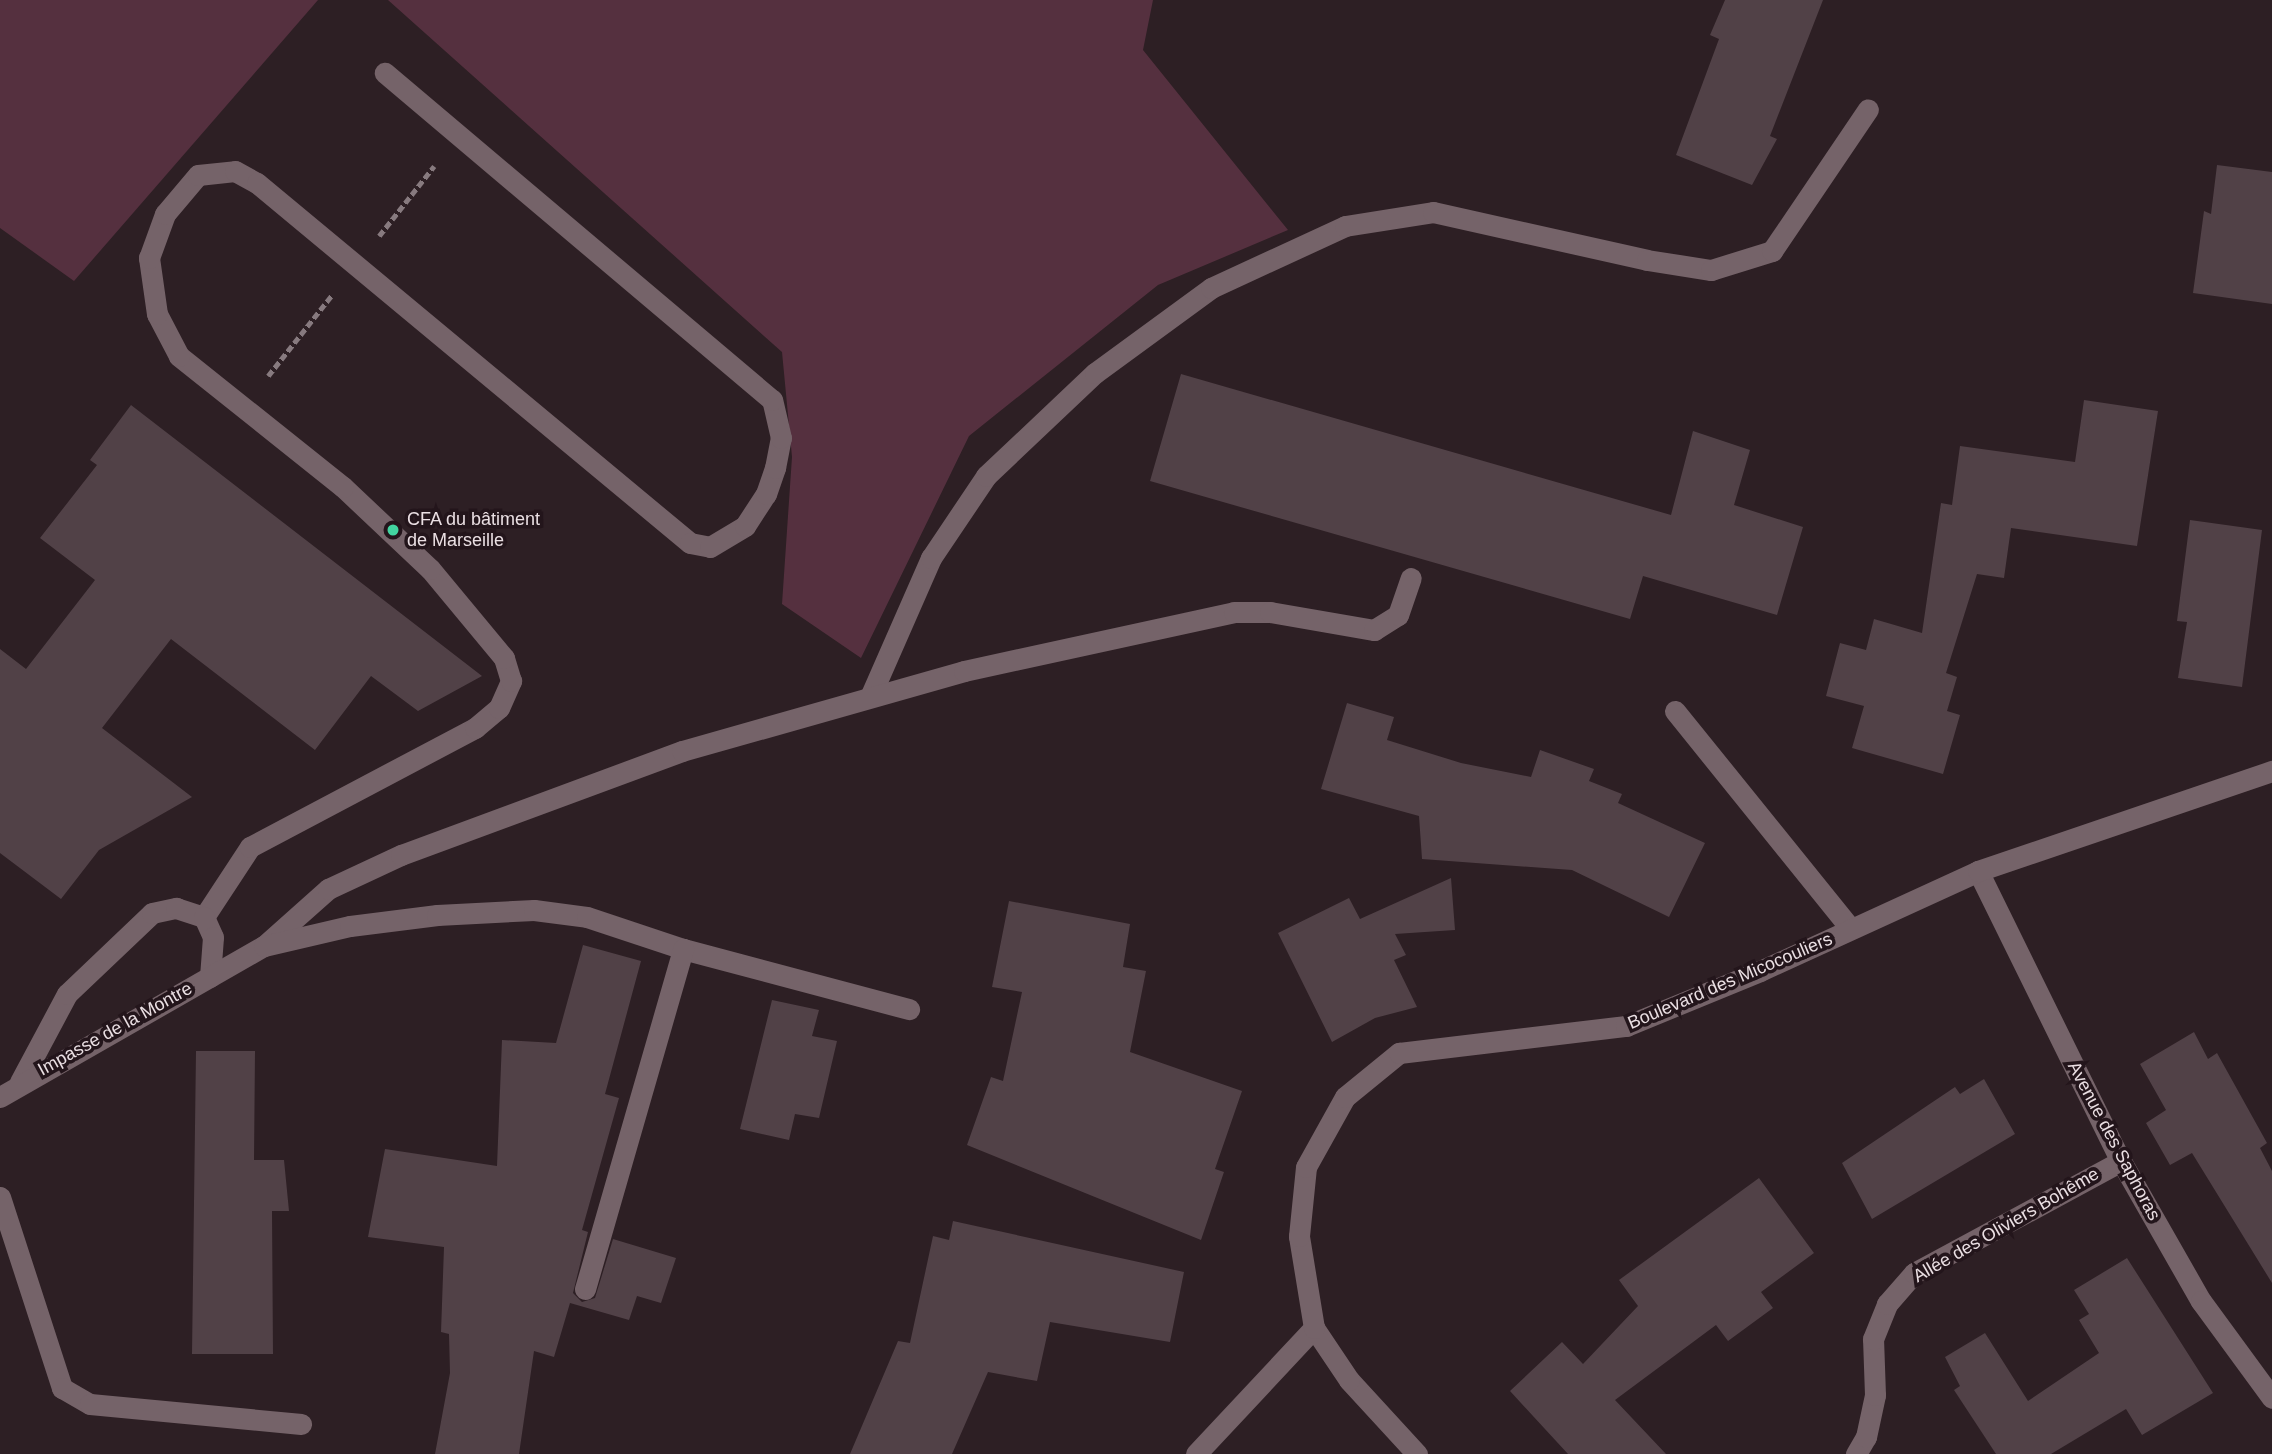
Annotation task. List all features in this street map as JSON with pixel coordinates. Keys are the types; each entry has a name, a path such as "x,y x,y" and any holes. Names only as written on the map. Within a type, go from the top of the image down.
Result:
{"street":[{"path":"204,917 250,847 475,728 499,708 511,681 505,657 430,569 342,487 179,356 157,314 149,258 165,214 198,175 235,171 257,183 690,543 710,547 745,526 766,494 775,468 781,438 772,400 385,73"},
{"path":"870,697 931,558 986,476 1095,373 1211,288 1345,226 1433,212 1710,270 1772,251 1868,109"},
{"path":"264,946 328,889 401,855 682,751 964,671 1234,612 1270,612 1374,630 1398,615 1411,578"},
{"path":"1675,711 1851,929"},
{"name":"Boulevard des Micocouliers","path":"1417,1454 1349,1380 1314,1328 1298,1236 1306,1167 1345,1097 1399,1053 1626,1027 1978,872 2272,771"},
{"name":"Avenue des Saphoras","path":"1978,872 2121,1161 2201,1301 2272,1398"},
{"name":"Impasse de la Montre","path":"20,1082 67,994 152,913 176,908 204,917 213,937 210,977"},
{"name":"Impasse de la Montre","path":"0,1097 20,1082 264,946 350,926 534,910 597,920 683,949 909,1009"},
{"path":"585,1289 683,949"},
{"name":"Allée des Oliviers Bohême","path":"1856,1454 1866,1437 1875,1395 1873,1339 1887,1304 1914,1273 2121,1161"},
{"path":"0,1197 62,1388 90,1404 301,1424"},
{"path":"1196,1454 1314,1328"}],"path":[{"path":"384,229 432,167"},
{"path":"262,383 319,310"}],"shaded area":[{"path":"0,0 318,0 74,281 0,228"},
{"path":"388,0 1153,0 1143,50 1288,230 1158,285 969,436 861,658 782,604 792,457 782,352"}],"building":[{"path":"1725,0 1823,0 1770,136 1777,139 1752,185 1676,155 1719,39 1710,35"},
{"path":"2217,165 2272,172 2272,304 2193,293 2204,211 2211,214"},
{"path":"1181,374 1671,515 1693,431 1750,450 1734,505 1803,527 1777,615 1643,576 1630,619 1150,481"},
{"path":"2084,400 2158,411 2137,546 2011,528 2004,578 1977,574 1946,673 1957,677 1947,711 1960,715 1943,774 1852,748 1864,706 1826,696 1840,643 1866,650 1874,619 1922,633 1941,503 1952,505 1960,446 2075,462"},
{"path":"131,405 482,676 418,711 371,676 315,750 171,639 102,728 192,797 99,850 61,899 0,853 0,649 26,669 95,580 40,538 97,465 90,460"},
{"path":"2190,520 2262,530 2242,687 2178,678 2187,622 2177,621"},
{"path":"1347,703 1394,717 1387,740 1461,763 1531,777 1540,750 1594,769 1589,781 1622,794 1618,803 1705,843 1669,917 1572,870 1422,859 1419,816 1321,789"},
{"path":"1451,878 1455,930 1395,934 1406,955 1394,960 1417,1007 1375,1018 1332,1042 1278,933 1349,898 1360,919"},
{"path":"1009,901 1130,924 1123,967 1146,971 1130,1052 1242,1091 1215,1169 1224,1172 1201,1240 967,1145 991,1077 1003,1081 1022,992 992,987"},
{"path":"583,945 641,961 605,1094 619,1098 582,1230 588,1232 573,1293 582,1302 595,1298 613,1239 676,1258 661,1303 637,1296 629,1320 570,1303 554,1357 534,1351 519,1454 435,1454 450,1373 449,1334 441,1332 444,1247 368,1237 385,1149 497,1166 502,1040 556,1043"},
{"path":"772,1000 819,1010 812,1036 837,1041 819,1118 795,1114 789,1140 740,1129"},
{"path":"2194,1032 2208,1059 2217,1053 2267,1143 2260,1148 2272,1171 2272,1283 2192,1153 2170,1165 2146,1123 2166,1110 2140,1064"},
{"path":"196,1051 255,1051 254,1160 284,1160 289,1211 272,1211 273,1354 192,1354"},
{"path":"1984,1079 2015,1134 1872,1219 1842,1163 1955,1087 1960,1094"},
{"path":"1759,1178 1814,1253 1761,1292 1773,1308 1728,1341 1716,1325 1615,1400 1666,1454 1568,1454 1510,1391 1562,1342 1583,1364 1638,1306 1619,1280"},
{"path":"953,1221 1184,1272 1170,1342 1050,1322 1037,1381 988,1372 952,1454 850,1454 898,1341 910,1343 933,1236 949,1240"},
{"path":"2127,1258 2213,1393 2142,1435 2126,1409 2051,1454 1996,1454 1954,1390 1960,1386 1945,1357 1985,1333 2028,1401 2099,1353 2079,1320 2089,1314 2074,1290"}],"place":[{"name":"CFA du bâtiment de Marseille","path":"393,530"}]}
